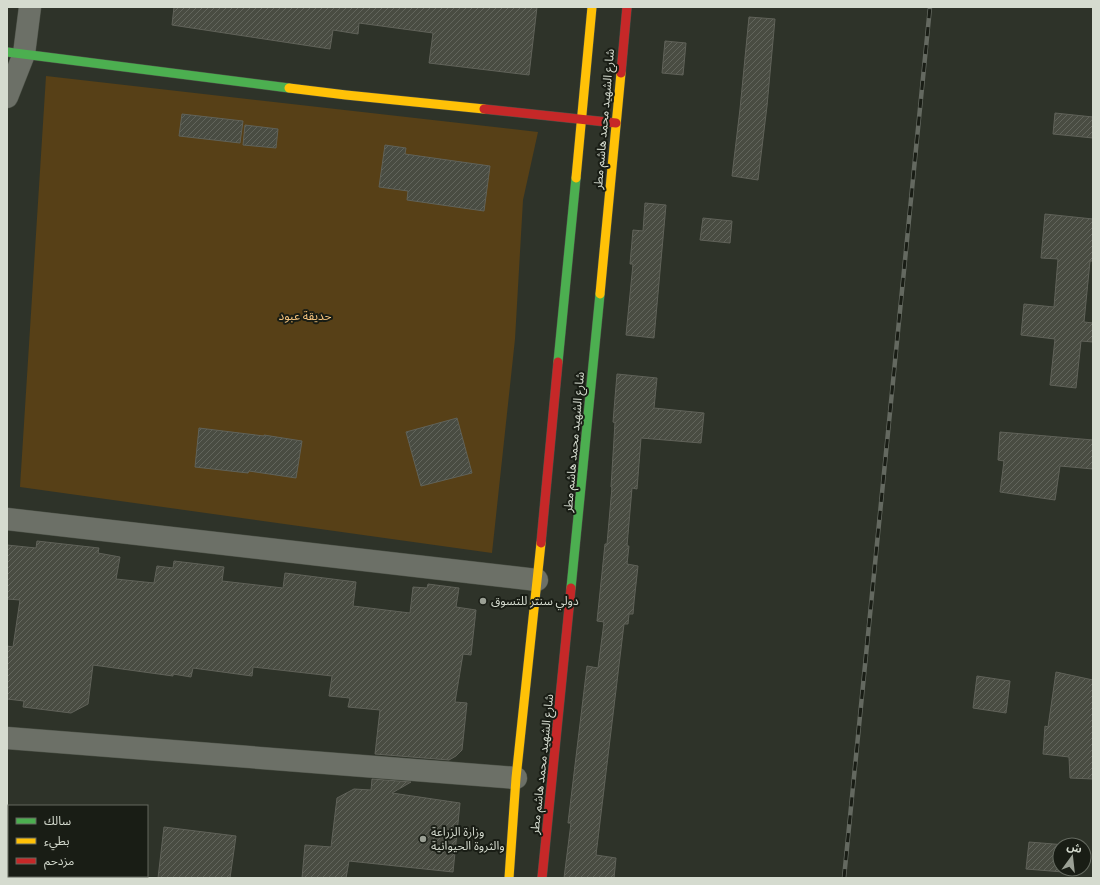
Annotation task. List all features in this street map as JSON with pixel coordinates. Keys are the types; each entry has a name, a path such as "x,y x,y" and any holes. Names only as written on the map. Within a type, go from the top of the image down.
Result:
{"main road":[{"name":"شارع الشهيد محمد هاشم مطر","path":"509,878 516,778 537,580 592,7"},
{"name":"شارع الشهيد محمد هاشم مطر","path":"542,878 570,613 627,7"},
{"path":"15,53 346,95 616,123"}],"street":[{"path":"7,97 15,53 30,7"},
{"path":"7,519 537,580"},
{"path":"7,738 516,778"}],"green space":[{"name":"حديقة عبود","path":"46,76 538,132 523,200 515,339 492,553 20,487"}],"building":[{"path":"174,7 537,7 529,75 429,63 433,33 359,23 358,34 333,30 330,49 172,25"},
{"path":"749,17 775,19 758,180 732,176"},
{"path":"665,41 686,43 683,75 662,73"},
{"path":"1055,113 1093,117 1093,138 1053,134"},
{"path":"182,114 243,121 240,143 179,136"},
{"path":"245,125 278,129 276,148 243,145"},
{"path":"385,145 406,148 405,154 490,166 484,211 407,200 408,191 379,187"},
{"path":"645,203 666,205 654,338 626,335 633,264 630,264 633,230 643,231"},
{"path":"1045,214 1093,219 1093,261 1090,261 1084,322 1093,323 1093,342 1081,341 1076,388 1050,385 1055,339 1021,335 1024,304 1054,307 1058,259 1041,258"},
{"path":"703,218 732,221 730,243 700,240"},
{"path":"617,374 657,378 654,408 704,413 701,443 641,438 637,489 632,488 627,546 629,546 627,564 638,566 633,614 629,614 628,624 624,624 596,855 616,858 614,878 564,878 571,823 568,823 587,666 598,668 604,622 597,621 605,544 607,544 612,487 615,423 613,422"},
{"path":"457,418 472,473 421,486 406,432"},
{"path":"199,428 302,441 296,478 249,471 248,473 195,467"},
{"path":"1000,432 1093,440 1093,469 1060,466 1055,500 1000,492 1004,461 998,460"},
{"path":"37,541 99,548 98,553 120,557 116,579 154,583 157,566 173,568 174,561 224,567 222,581 283,588 285,573 356,582 353,606 410,613 413,587 427,588 428,584 459,588 456,607 476,610 471,655 463,654 455,702 467,703 462,750 449,760 375,754 380,710 348,707 350,698 329,696 332,676 253,667 252,676 193,668 191,677 93,665 88,704 71,713 23,707 24,701 7,699 7,646 13,647 20,600 7,599 7,545 36,548"},
{"path":"1056,672 1093,680 1093,779 1070,778 1069,757 1043,754 1045,726 1048,727"},
{"path":"977,676 1010,681 1006,713 973,708"},
{"path":"372,779 411,782 392,793 460,803 453,872 349,861 346,878 302,878 305,845 331,847 337,798 354,789 371,790"},
{"path":"164,827 236,836 230,878 158,878"},
{"path":"1029,842 1052,844 1052,871 1026,869"}],"railway":[{"path":"844,878 930,7"}],"traffic: fast":[{"path":"7,52 289,88"},
{"path":"558,362 576,178"},
{"path":"571,588 600,294"}],"traffic: slow":[{"path":"576,178 592,7"},
{"path":"600,294 621,73"},
{"path":"289,88 484,109"},
{"path":"509,878 516,778 541,543"}],"traffic: jam":[{"path":"621,73 627,7"},
{"path":"484,109 616,123"},
{"path":"541,543 558,362"},
{"path":"542,878 571,588"}],"place":[{"name":"دولي سنتر للتسوق","path":"483,601"},
{"name":"وزارة الزراعة والثروة الحيوانية","path":"423,839"}]}
